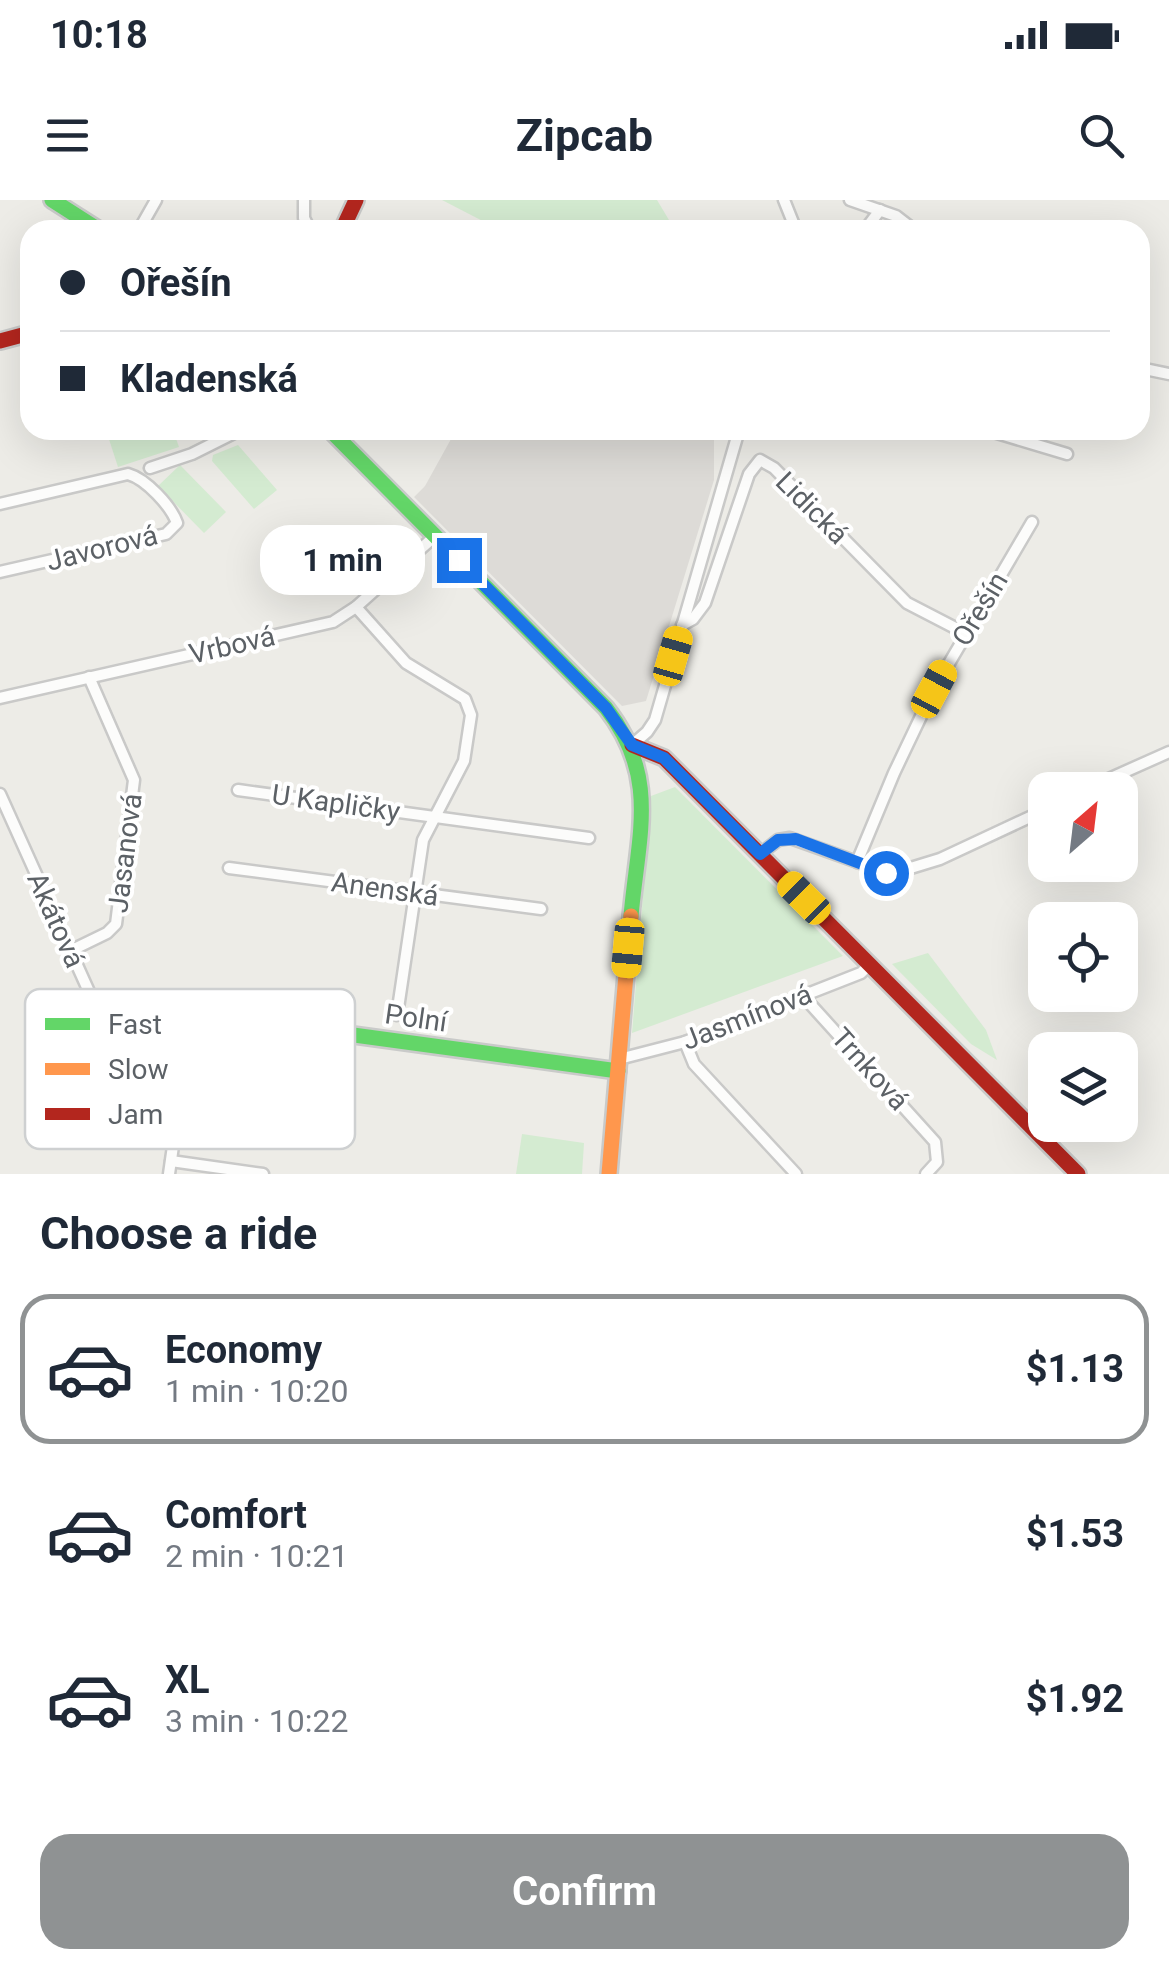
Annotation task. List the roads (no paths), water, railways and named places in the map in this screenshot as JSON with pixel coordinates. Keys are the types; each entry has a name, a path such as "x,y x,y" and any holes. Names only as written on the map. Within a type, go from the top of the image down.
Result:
{"street":[{"path":"52,200 83,220"},
{"path":"850,200 902,220"},
{"path":"872,220 880,210"},
{"path":"150,468 220,440"},
{"path":"340,440 606,708 632,745 640,766 642,791 610,1174"},
{"name":"Lidická","path":"632,745 653,725 736,440"},
{"path":"1021,440 1068,454"},
{"name":"Lidická","path":"682,625 706,603 749,474 760,460 774,468 907,603 964,633"},
{"name":"Javorová","path":"0,504 128,474 140,479 174,514 177,523 166,534 0,572"},
{"name":"Ořešín","path":"857,862 898,763 964,633 1032,522"},
{"name":"Vrbová","path":"0,698 334,622 435,536"},
{"name":"U Kapličky","path":"356,607 406,663 469,703 462,767 424,836 397,1015"},
{"name":"Jasanová","path":"70,951 107,933 116,924 134,784 89,677"},
{"path":"632,745 664,758 1078,1174"},
{"path":"1124,772 1169,752"},
{"name":"U Kapličky","path":"238,790 589,838"},
{"name":"Akátová","path":"0,794 87,989"},
{"path":"760,854 778,840 790,838 891,874 1028,817"},
{"name":"Anenská","path":"229,868 541,909"},
{"name":"Jasmínová","path":"619,1065 861,973 870,964"},
{"name":"Trnková","path":"803,996 936,1142 937,1162 926,1174"},
{"name":"Polní","path":"355,1033 619,1065"},
{"path":"685,1042 694,1064 796,1174"},
{"path":"169,1174 173,1149"},
{"path":"171,1161 263,1174"}]}
